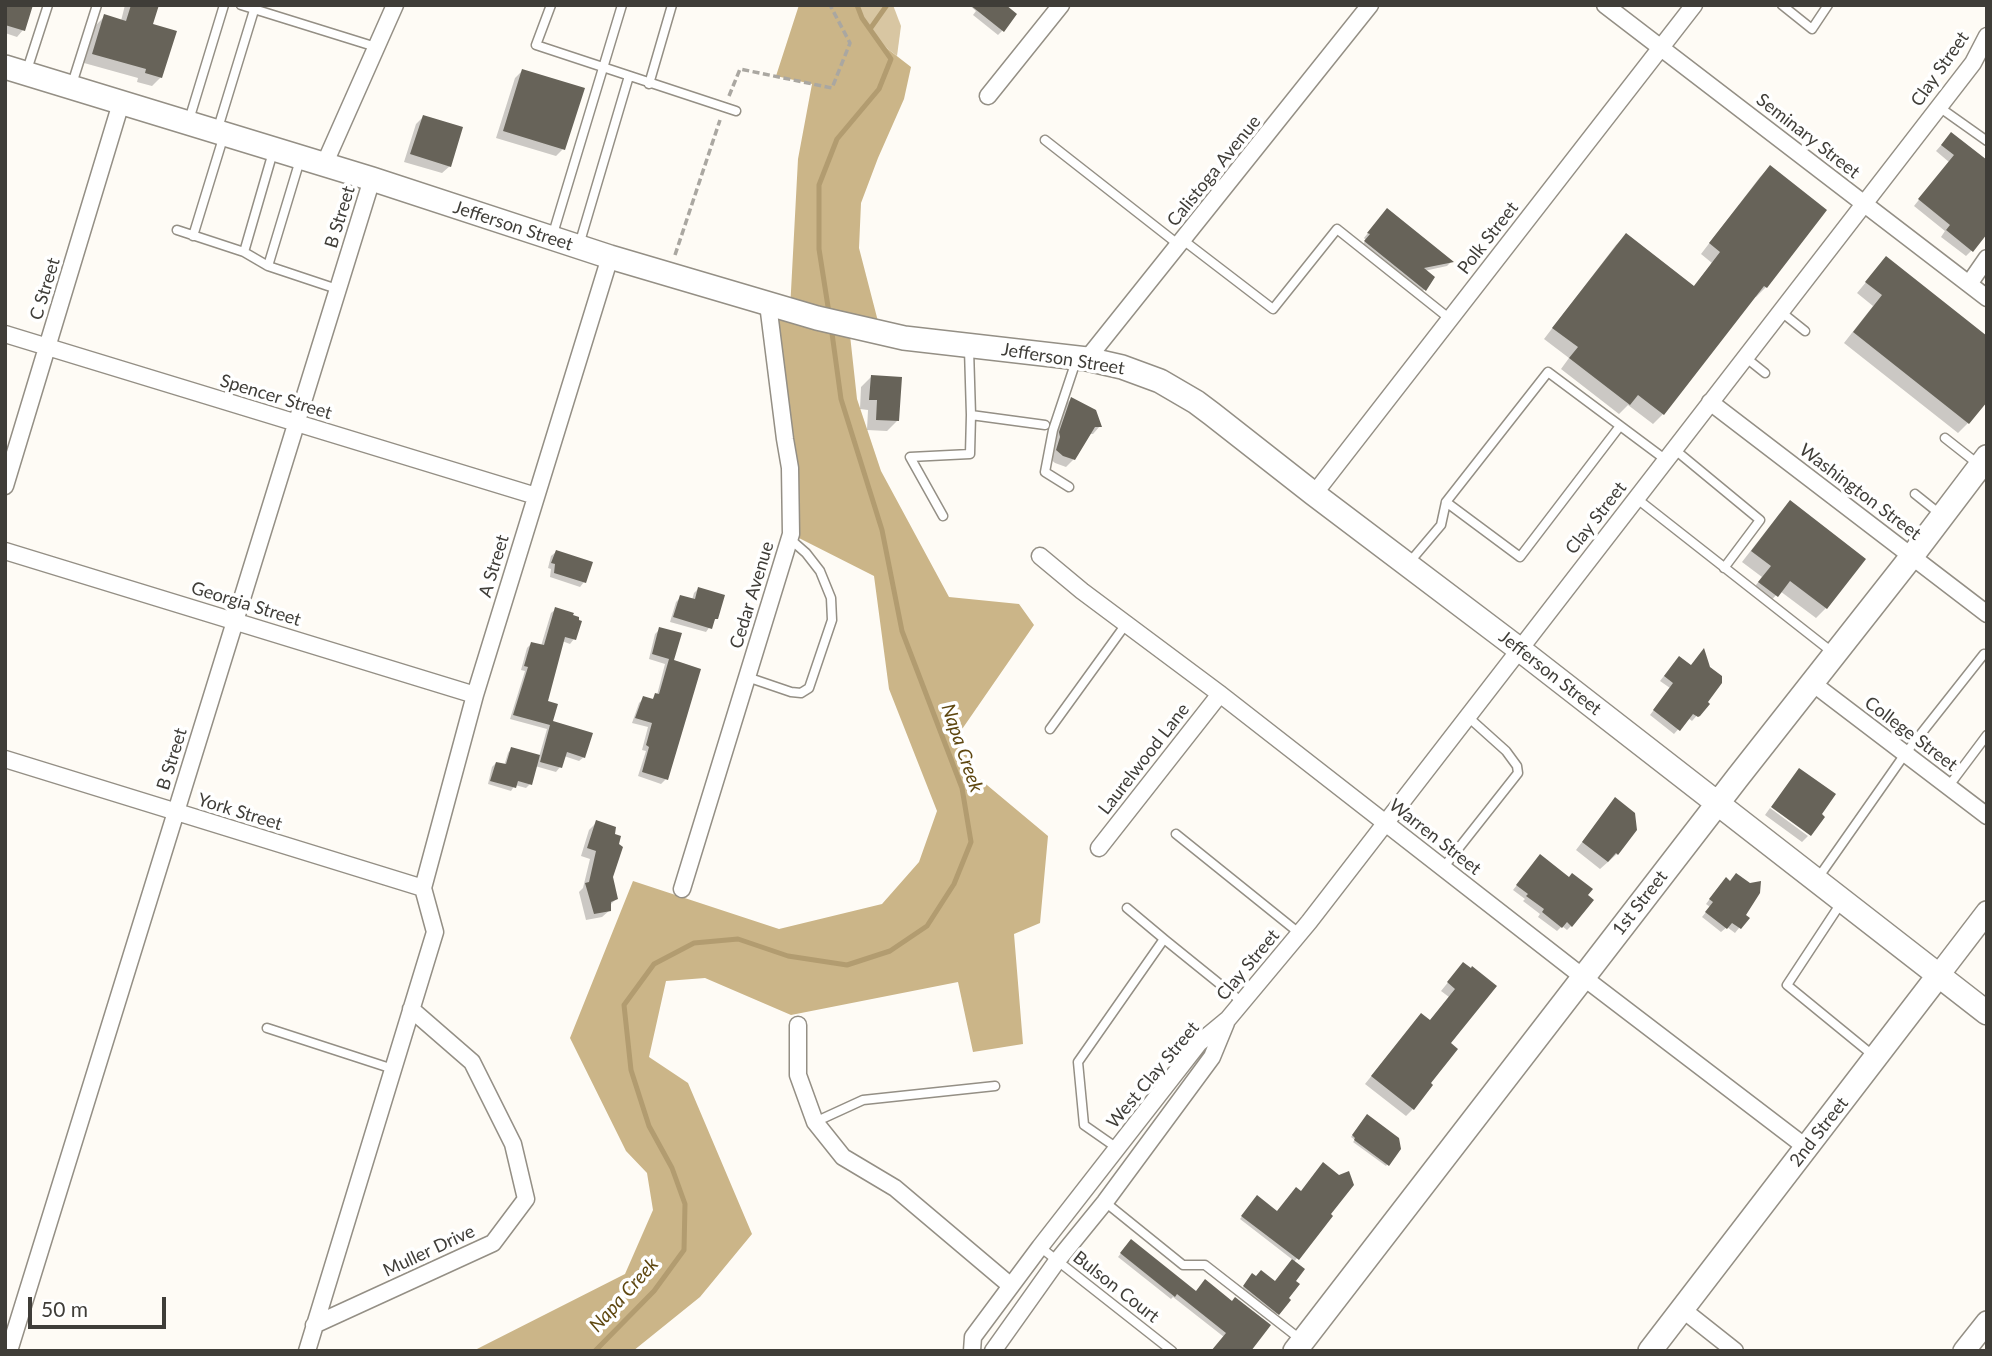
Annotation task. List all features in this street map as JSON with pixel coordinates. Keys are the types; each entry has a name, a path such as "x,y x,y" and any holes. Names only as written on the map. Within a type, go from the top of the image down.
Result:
{"main road":[{"name":"Jefferson Street","path":"16,70 372,178 668,275 796,312 904,338 1082,359 1142,373 1179,391 1212,414 1987,1013"},
{"name":"1st Street","path":"1299,1346 1983,462"},
{"name":"2nd Street","path":"1650,1351 1938,976"}],"street":[{"path":"324,164 395,5"},
{"path":"988,96 1061,5"},
{"name":"Calistoga Avenue","path":"1082,359 1181,242 1370,5"},
{"name":"Seminary Street","path":"1605,5 1987,298"},
{"name":"Polk Street","path":"1314,494 1693,5"},
{"name":"Clay Street","path":"1228,1019 1300,933 1973,63 1987,36"},
{"name":"C Street","path":"5,486 121,103"},
{"name":"B Street","path":"9,1351 372,178"},
{"name":"A Street","path":"423,888 475,695 610,257"},
{"path":"1969,284 1987,258"},
{"name":"Cedar Avenue","path":"682,888 791,534 790,468 768,304"},
{"name":"Spencer Street","path":"5,334 536,496"},
{"name":"Washington Street","path":"1710,402 1987,614"},
{"name":"Georgia Street","path":"5,551 475,695"},
{"name":"Warren Street","path":"1040,556 1807,1148"},
{"name":"College Street","path":"1811,682 1987,817"},
{"name":"Laurelwood Lane","path":"1099,848 1220,694"},
{"name":"York Street","path":"5,759 423,888"},
{"path":"307,1351 435,932 423,888"},
{"name":"2nd Street","path":"1938,976 1987,912"},
{"name":"Muller Drive","path":"314,1325 493,1243 526,1199 513,1144 472,1062 411,1009"},
{"name":"West Clay Street","path":"972,1351 973,1337 1040,1247 1199,1043 1228,1019"},
{"name":"West Clay Street","path":"993,1351 1057,1261 1105,1202 1212,1057 1228,1019"},
{"path":"797,1025 799,1075 815,1122 843,1157 895,1188 1011,1286"},
{"path":"1682,1309 1735,1351"},
{"path":"1964,1351 1987,1322"}],"lane":[{"path":"16,70 48,5"},
{"path":"71,87 97,5"},
{"path":"188,123 223,5"},
{"path":"241,5 255,7 376,47"},
{"path":"551,5 536,45 736,111"},
{"path":"552,239 622,5"},
{"path":"649,83 672,5"},
{"path":"1782,5 1812,29 1828,5"},
{"path":"193,236 255,7"},
{"path":"578,247 629,76"},
{"path":"1939,107 1987,141"},
{"path":"1045,140 1272,309 1337,229 1450,319"},
{"path":"244,252 274,149"},
{"path":"268,266 301,157"},
{"path":"177,230 244,252 268,266 337,289"},
{"path":"1780,312 1805,331"},
{"path":"943,516 910,457 970,454 969,346"},
{"path":"1745,357 1765,373"},
{"path":"1069,486 1045,472 1052,430 1082,359"},
{"path":"1408,564 1441,525 1446,502 1548,372 1620,426 1670,454 1760,520 1724,568"},
{"path":"971,415 1045,425"},
{"path":"1446,502 1520,557 1620,426"},
{"path":"1945,439 1983,462"},
{"path":"1915,494 1942,516"},
{"path":"1636,498 1834,654"},
{"path":"747,677 791,692 801,693 809,688 832,621 831,598 820,571 790,539"},
{"path":"1050,729 1126,624"},
{"path":"1816,880 1905,754 1984,654"},
{"path":"1443,868 1518,773 1517,766 1506,751 1467,716"},
{"path":"1948,786 1987,735"},
{"path":"1176,834 1300,933"},
{"path":"1843,901 1787,985 1876,1058"},
{"path":"1127,908 1242,1002"},
{"path":"1117,1148 1084,1125 1078,1062 1164,939"},
{"path":"267,1028 393,1069"},
{"path":"815,1122 863,1100 995,1086"},
{"path":"1105,1202 1184,1265 1205,1265 1299,1346"},
{"name":"Bulson Court","path":"1040,1247 1172,1351"}],"path":[{"path":"668,275 740,68 832,88 850,43 830,5"}],"shaded area":[{"path":"799,5 857,5 862,18 880,43 911,67 904,99 861,203 859,248 881,333 849,326 857,399 881,471 949,597 1019,604 1034,625 958,735 975,775 1048,836 1040,923 1014,934 1023,1044 973,1052 958,982 791,1015 705,978 666,981 649,1057 688,1083 752,1234 700,1297 633,1351 473,1351 625,1274 653,1210 647,1173 626,1151 570,1038 633,881 779,929 882,904 919,862 937,811 889,689 874,576 791,534 790,468 758,302 790,310 798,159 812,84 776,76"},
{"path":"857,5 893,5 901,26 897,56 880,43 862,18"}],"building":[{"path":"5,5 33,5 25,31 5,25"},
{"path":"131,5 159,5 153,24 177,31 162,78 145,73 146,69 92,54 104,14 126,21"},
{"path":"970,5 1006,5 1017,14 1004,32"},
{"path":"522,69 585,88 565,150 503,131"},
{"path":"423,115 463,127 451,167 410,154"},
{"path":"1951,132 1987,160 1987,234 1973,252 1946,230 1950,225 1918,199 1954,155 1941,145"},
{"path":"1770,165 1827,210 1664,415 1638,395 1630,405 1569,358 1578,347 1552,328 1626,233 1694,286 1720,252 1709,243"},
{"path":"1387,208 1454,262 1424,268 1435,277 1426,291 1364,241 1370,234 1367,233"},
{"path":"1886,256 1987,336 1987,402 1969,424 1853,332 1882,295 1865,282"},
{"path":"871,375 902,377 899,421 876,420 877,400 869,400"},
{"path":"1071,397 1096,410 1102,427 1095,427 1075,460 1056,450"},
{"path":"1790,500 1866,559 1827,609 1790,581 1778,597 1758,582 1771,566 1751,551"},
{"path":"556,550 593,562 586,583 554,573 555,564 551,563"},
{"path":"698,587 725,595 712,629 673,617 680,595 695,599"},
{"path":"555,607 574,613 573,615 582,621 576,640 565,637 548,701 558,704 553,721 593,733 585,758 567,752 562,768 540,762 550,725 513,715 528,667 524,666 531,642 544,645"},
{"path":"659,627 682,633 674,660 701,669 668,780 642,772 652,723 635,718 643,696 653,699 655,693 659,694 669,659 652,654"},
{"path":"1704,648 1710,667 1722,676 1722,683 1700,716 1693,714 1680,731 1653,710 1673,683 1664,676 1679,656 1691,665"},
{"path":"511,747 540,755 532,785 518,781 516,788 490,781 496,762 506,764"},
{"path":"1799,768 1836,794 1822,814 1825,817 1811,836 1771,807"},
{"path":"1615,797 1635,813 1637,830 1618,855 1616,853 1608,862 1582,842"},
{"path":"596,820 616,827 615,834 621,836 619,844 623,847 613,877 618,899 611,902 611,911 594,914 585,883 589,882 596,851 587,848"},
{"path":"1540,854 1569,877 1572,873 1593,889 1588,895 1594,900 1572,927 1567,922 1562,928 1516,885"},
{"path":"1736,873 1750,883 1761,881 1760,893 1746,915 1750,918 1741,929 1732,923 1727,929 1705,912 1713,902 1709,899 1726,877 1730,881"},
{"path":"1463,962 1497,986 1451,1043 1458,1049 1414,1110 1371,1076 1421,1013 1430,1020 1455,989 1447,982"},
{"path":"1367,1114 1399,1138 1401,1149 1389,1166 1354,1140 1352,1135"},
{"path":"1323,1162 1339,1175 1349,1171 1354,1185 1299,1260 1241,1216 1257,1195 1277,1211 1296,1187 1301,1191"},
{"path":"1131,1239 1196,1291 1205,1279 1232,1301 1235,1297 1271,1325 1251,1351 1211,1351 1226,1333 1120,1253"},
{"path":"1292,1259 1305,1269 1296,1281 1300,1284 1289,1298 1291,1300 1279,1315 1243,1286 1252,1273 1256,1276 1261,1270 1275,1281"}],"waterway":[{"name":"Napa Creek","path":"829,313 819,249 819,185 837,139 879,89 891,59 862,18 857,5"},
{"path":"870,29 887,5"},
{"name":"Napa Creek","path":"595,1351 654,1291 684,1250 685,1204 672,1168 649,1126 631,1070 624,1005 654,964 694,943 738,939 788,956 847,965 890,951 927,926 954,884 971,842 962,788 902,631 882,530 841,399 831,326"}]}
